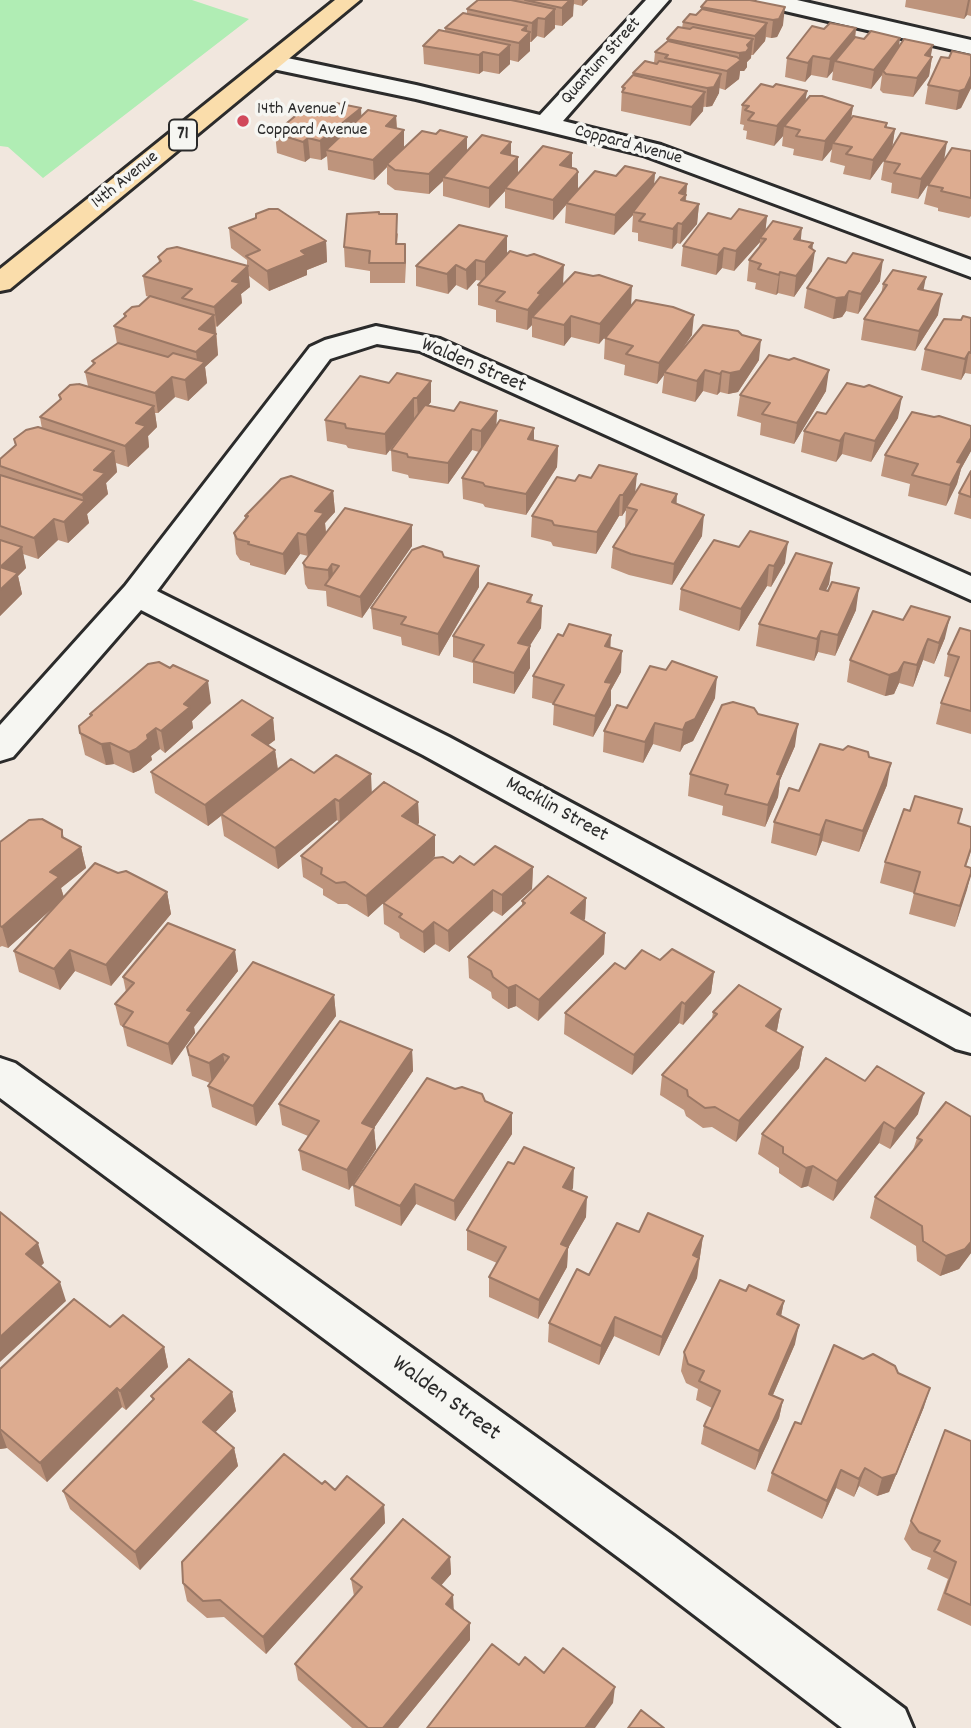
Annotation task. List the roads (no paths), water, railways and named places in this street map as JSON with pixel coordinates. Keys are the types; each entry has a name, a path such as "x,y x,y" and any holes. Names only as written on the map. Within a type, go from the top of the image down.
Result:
{"main road":[{"name":"14th Avenue","path":"0,283 349,0"}],"street":[{"name":"Quantum Street","path":"545,124 658,0"},
{"path":"767,0 971,47"},
{"name":"Coppard Avenue","path":"274,62 416,92 652,150 971,269"},
{"name":"Walden Street","path":"0,748 137,594 320,353 335,345 376,335 430,345 971,589"},
{"name":"Macklin Street","path":"137,594 436,746 971,1037"},
{"name":"Walden Street","path":"0,1075 656,1554 886,1728"}],"place":[{"name":"14th Avenue / Coppard Avenue","path":"243,121"}]}
